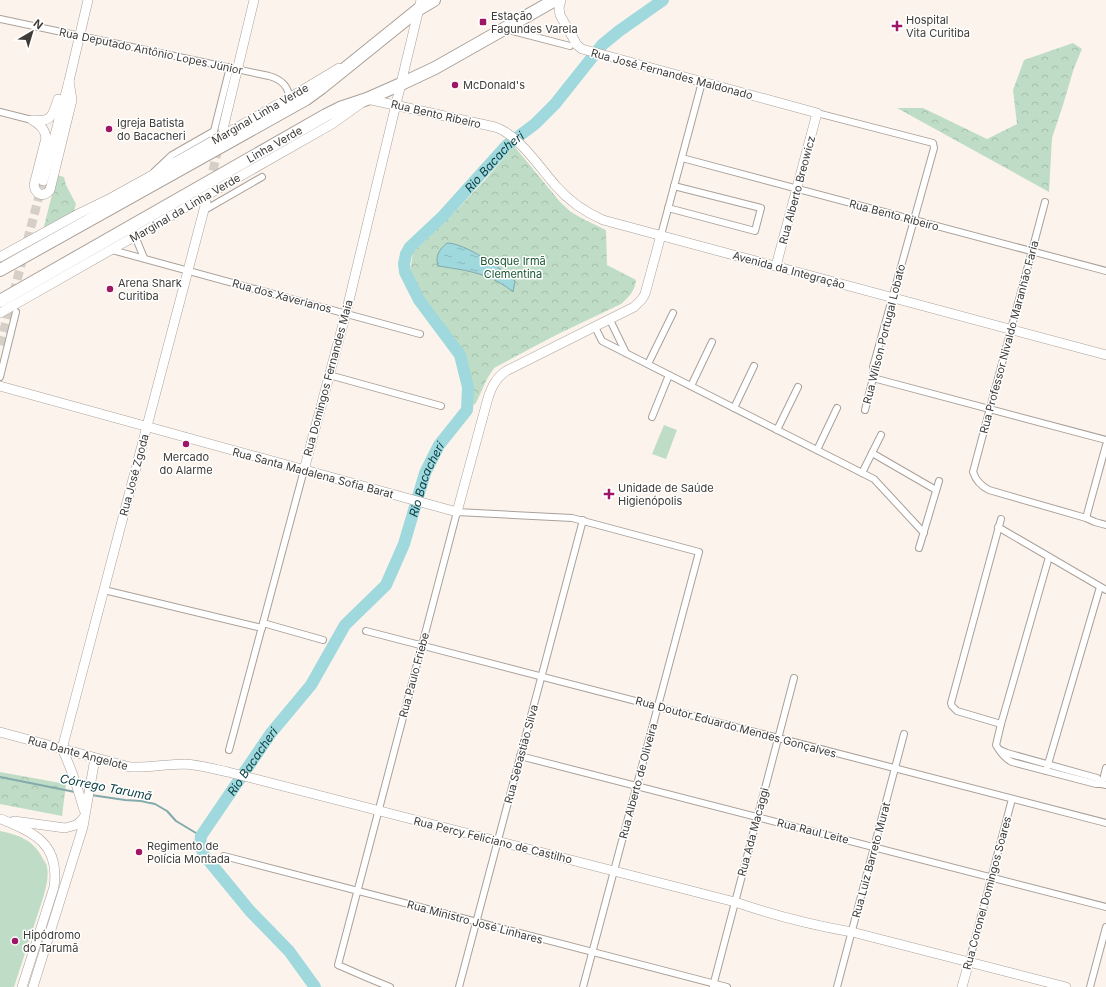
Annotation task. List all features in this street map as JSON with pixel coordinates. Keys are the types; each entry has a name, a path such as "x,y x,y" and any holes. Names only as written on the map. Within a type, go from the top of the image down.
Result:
{"highway":[{"name":"Linha Verde","path":"0,270 297,104 321,88 370,49 420,4 434,0"},
{"name":"Linha Verde","path":"0,301 326,114 367,99 448,61 555,0"}],"main road":[{"path":"43,181 88,0"},
{"path":"223,129 234,68 254,0"},
{"name":"Rua José Fernandes Maldonado","path":"562,0 559,8 560,15 577,45 582,49 817,113"},
{"name":"Rua Domingos Fernandes Maia","path":"304,470 346,313 420,4"},
{"name":"Marginal Linha Verde","path":"149,177 289,98 370,49"},
{"path":"32,120 40,125 46,133 34,185 38,194 42,195 47,194 50,190 72,100 69,81"},
{"path":"32,120 47,120 52,116 60,95 69,81"},
{"name":"Rua Bento Ribeiro","path":"367,99 504,130"},
{"name":"Marginal da Linha Verde","path":"0,313 332,124 367,99"},
{"name":"Rua Alberto Breowicz","path":"776,266 817,113"},
{"name":"Avenida da Integração","path":"504,130 513,136 561,192 586,212 603,220 1106,355"},
{"path":"0,257 149,177"},
{"name":"Rua José Zgoda","path":"62,749 205,206"},
{"path":"596,327 634,307 642,299 661,235"},
{"name":"Rua Paulo Friebe","path":"457,512 488,398 496,380 506,371 596,327"},
{"name":"Rua Santa Madalena Sofia Barat","path":"0,386 457,512"},
{"name":"Rua Dante Angelote","path":"0,732 130,767 185,764 251,777"},
{"path":"62,749 70,763 84,801"},
{"path":"33,987 80,837 84,815 84,801 89,788 96,758"},
{"name":"Rua Percy Feliciano de Castilho","path":"251,777 735,902 768,907 826,922 852,932 1066,987"},
{"path":"1,819 65,828 76,825 81,821 84,815"},
{"path":"1,819 24,828 42,841 51,856 55,871 54,887 22,987"},
{"name":"Rua Coronel Domingos Soares","path":"962,987 968,962"}],"street":[{"name":"Rua Deputado Antônio Lopes Júnior","path":"0,19 269,76 280,80 287,89 289,98"},
{"path":"505,29 570,46"},
{"path":"149,177 172,154 214,131 234,68"},
{"path":"661,235 702,82"},
{"path":"0,112 32,120"},
{"name":"Rua Wilson Portugal Lobato","path":"817,113 933,143 934,148 873,367 873,378 865,410"},
{"name":"Rua Bento Ribeiro","path":"682,158 1106,271"},
{"path":"205,206 262,177"},
{"path":"668,208 755,231 761,208 674,186"},
{"name":"Rua Professor Nivaldo Maranhão Faria","path":"1046,202 973,472 979,482 989,490 1086,518"},
{"path":"135,236 144,258"},
{"name":"Rua dos Xaverianos","path":"112,250 420,334"},
{"path":"0,377 16,312"},
{"path":"648,364 672,313"},
{"path":"610,320 626,353"},
{"path":"596,327 602,341 874,479 924,533"},
{"path":"691,386 712,342"},
{"path":"734,408 754,366"},
{"path":"652,417 669,374"},
{"path":"329,375 440,406"},
{"path":"873,378 1106,440"},
{"path":"777,430 798,387"},
{"path":"817,450 837,408"},
{"path":"862,474 881,434"},
{"path":"1106,445 1086,518 1106,525"},
{"path":"872,453 936,490"},
{"name":"Rua Domingos Fernandes Maia","path":"229,750 304,470"},
{"path":"919,548 939,481"},
{"name":"Rua Santa Madalena Sofia Barat","path":"457,512 562,517 583,520 699,552"},
{"name":"Rua Paulo Friebe","path":"390,987 338,965 457,512"},
{"path":"1001,519 951,703 957,711 1001,724"},
{"name":"Rua Sebastião Silva","path":"459,987 583,520"},
{"path":"998,527 1106,590"},
{"name":"Rua Alberto de Oliveira","path":"584,987 699,552"},
{"path":"1049,557 996,742 998,749 1006,759 1046,771 1104,785"},
{"path":"1046,771 1100,587"},
{"path":"104,590 323,640"},
{"name":"Rua Doutor Eduardo Mendes Gonçalves","path":"366,631 1106,823"},
{"name":"Rua Ada Macaggi","path":"713,985 794,678"},
{"name":"Rua Luiz Barreto Murat","path":"837,987 904,734"},
{"path":"998,749 1007,753 1097,778 1104,785"},
{"name":"Rua Raul Leite","path":"520,756 1106,907"},
{"path":"1104,785 1106,768"},
{"name":"Rua Coronel Domingos Soares","path":"968,962 1012,799"},
{"name":"Rua Ministro José Linhares","path":"224,856 593,952 713,985 727,987"},
{"path":"1090,987 1106,927"}],"green space":[{"path":"1073,43 1082,49 1074,68 1052,138 1049,192 897,108 923,108 987,139 1017,124 1013,90 1024,60"},
{"name":"Bosque Irmã Clementina","path":"514,146 561,203 571,212 606,230 607,265 636,280 631,294 621,304 554,336 494,368 476,403 468,407 469,387 461,354 424,300 410,272 413,252 448,219 485,180"},
{"path":"57,175 64,177 66,185 76,204 74,211 43,230"},
{"path":"664,425 677,430 666,459 652,454"},
{"path":"0,772 66,784 62,816 0,804"},
{"name":"Hipódromo do Tarumã","path":"0,831 25,839 35,847 47,865 48,870 44,895 14,987 0,987"}],"water":[{"path":"447,243 455,244 473,252 501,270 515,281 513,292 501,283 480,274 438,266 438,253"}],"waterway":[{"name":"Rio Bacacheri","path":"315,987 289,951 250,911 204,855 200,845 201,836 271,733 311,685 345,625 386,585 404,544 425,473 439,445 467,410 468,387 460,355 419,300 405,272 404,264 406,254 410,247 443,216 507,145 535,124 555,104 602,45 663,0"},
{"name":"Córrego Tarumã","path":"0,777 75,792"},
{"name":"Córrego Tarumã","path":"91,795 155,804 167,811 176,821 201,836"}],"tunnel":[{"path":"210,184 219,144"},
{"path":"0,345 43,181"}],"place":[{"name":"Estação Fagundes Varela","path":"483,22"},
{"name":"Hospital Vita Curitiba","path":"897,26"},
{"name":"McDonald's","path":"455,85"},
{"name":"Igreja Batista do Bacacheri","path":"109,129"},
{"name":"Arena Shark Curitiba","path":"110,289"},
{"name":"Mercado do Alarme","path":"186,444"},
{"name":"Unidade de Saúde Higienópolis","path":"609,494"},
{"name":"Regimento de Polícia Montada","path":"139,852"},
{"name":"Hipódromo do Tarumã","path":"15,941"}]}
